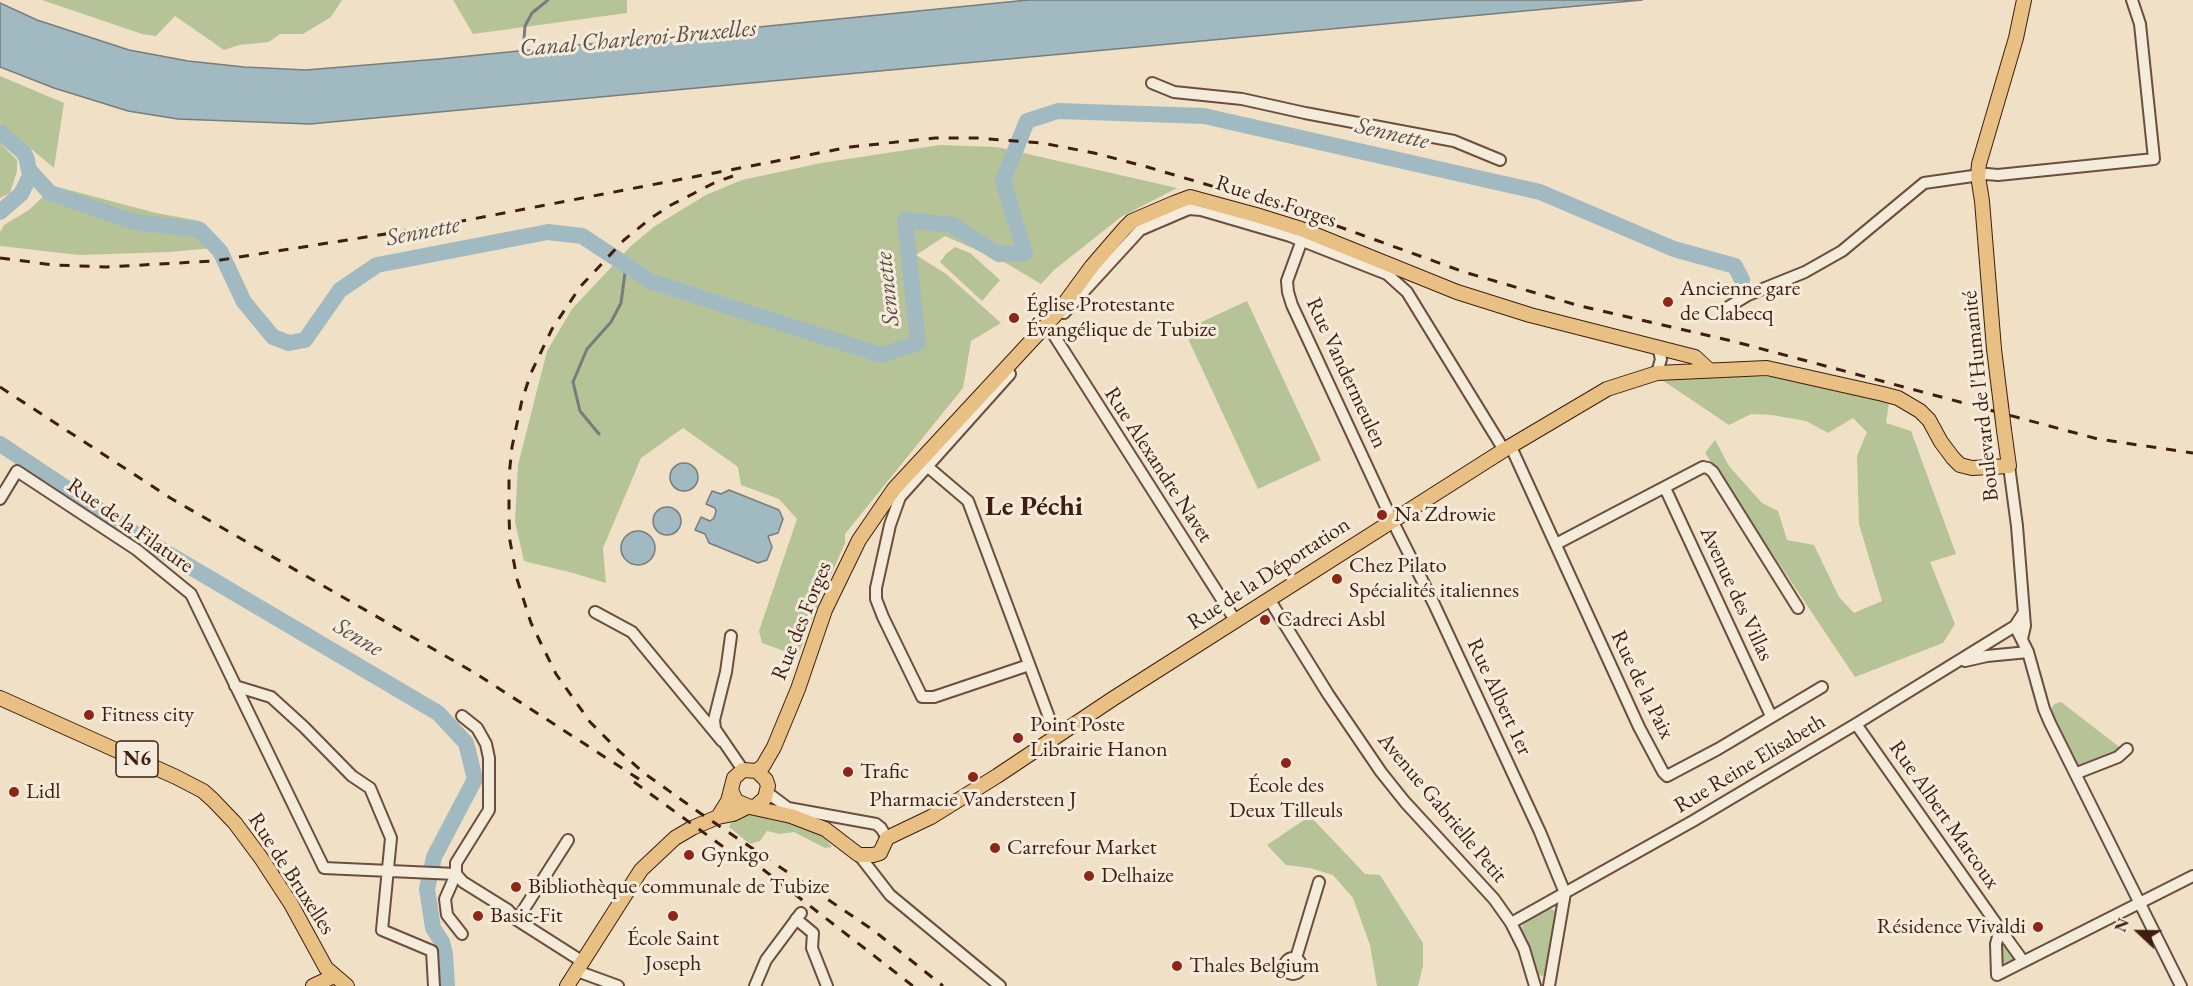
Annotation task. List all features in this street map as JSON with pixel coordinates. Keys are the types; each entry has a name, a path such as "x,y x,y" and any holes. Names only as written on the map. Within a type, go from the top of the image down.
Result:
{"main road":[{"name":"Boulevard de l'Humanité","path":"2009,466 1994,349 1978,164 2016,38 2024,0"},
{"name":"Rue des Forges","path":"750,771 763,766 774,747 830,600 859,540 894,489 1059,311 1092,266 1124,229 1132,221 1174,203 1190,197 1256,214 1301,229 1457,292 1501,307 1695,357 1709,370"},
{"name":"Rue de la Déportation","path":"887,838 931,817 997,776 1392,520 1607,389 1657,373 1767,368 1899,398 1913,406 1929,420 1941,442 1960,465 1981,469 2009,466"},
{"name":"Rue de Bruxelles","path":"0,698 176,777 196,787 213,800 235,823 261,858 291,904 326,968 347,986"},
{"path":"567,986 641,870 675,838 692,828 761,803 768,793 766,780 750,771 734,778 728,801 718,817"},
{"path":"731,790 736,801 748,807 791,816 825,829 859,855 880,853 887,838"},
{"path":"313,986 334,976"}],"street":[{"path":"1725,309 1737,300 1805,272 1842,251 1924,183 2154,159 2140,24 2132,0"},
{"path":"1152,83 1174,93 1242,99 1454,141 1500,160"},
{"name":"Rue des Forges","path":"1029,665 934,697 927,698 919,693 876,599 876,588 890,525 900,497 909,485 922,470 928,467 1140,230 1189,209 1201,210 1302,240 1387,274 1407,292 1508,449"},
{"name":"Rue Vandermeulen","path":"1302,240 1287,281 1290,299 1392,520"},
{"path":"1387,274 1406,271"},
{"name":"Rue Alexandre Navet","path":"1050,329 1235,621"},
{"path":"1657,373 1660,359 1658,347"},
{"name":"Rue de la Paix","path":"1508,449 1556,544 1610,663 1667,776 1822,687"},
{"name":"Boulevard de l'Humanité","path":"2009,466 2017,526 2024,612 2025,626 2022,639"},
{"path":"928,467 968,501 1056,736"},
{"name":"Avenue des Villas","path":"1556,544 1703,467 1713,472 1798,608"},
{"name":"Rue de la Filature","path":"0,499 17,471 137,550 191,594 324,867 387,870"},
{"name":"Rue des Forges","path":"894,489 909,485"},
{"name":"Avenue des Villas","path":"1665,488 1771,716"},
{"name":"Rue Albert 1er","path":"1392,520 1485,713 1540,832 1565,893"},
{"name":"Avenue Gabrielle Petit","path":"1269,599 1328,694 1381,771 1405,802 1494,899 1511,923 1524,949 1535,986"},
{"path":"595,612 632,632 722,741 750,771"},
{"path":"2024,612 2015,626 2028,652 2044,709 2181,986"},
{"name":"Rue Reine Elisabeth","path":"1511,923 1693,821 2015,626"},
{"path":"722,741 715,729 714,720 726,672 731,636"},
{"name":"Rue Reine Elisabeth","path":"1953,664 1988,656 2028,652"},
{"path":"235,686 270,697 304,727 352,776 370,788 391,838 382,930 432,951 434,986"},
{"path":"462,716 477,728 486,744 489,758 489,810 456,862 456,874 445,899 447,915 462,934"},
{"name":"Rue Albert Marcoux","path":"1856,724 2023,961"},
{"path":"2076,773 2118,757 2127,748"},
{"path":"768,793 788,808 876,824 887,838"},
{"path":"517,920 568,840"},
{"path":"876,877 875,866 880,853"},
{"path":"859,855 890,895 1000,986"},
{"path":"387,870 456,874 463,882 508,910 517,920 580,966 618,986"},
{"path":"1996,981 2023,961 2193,876"},
{"path":"1287,986 1291,974 1284,968 1285,962 1290,958 1296,958 1319,882"},
{"path":"1549,986 1565,893"},
{"path":"755,986 766,960 799,916 813,933 812,948 827,986"},
{"path":"1996,981 1996,944 2000,929"}],"green space":[{"path":"42,0 342,0 331,17 303,34 280,34 269,42 239,45 224,50 175,16 156,36 142,34"},
{"path":"453,0 627,0 627,13 473,34"},
{"path":"0,76 64,103 54,168 0,123"},
{"path":"0,143 17,160 17,171 10,193 0,198"},
{"path":"940,145 997,147 1177,188 1121,217 1054,270 1041,284 1006,263 945,236 916,255 946,274 1001,323 971,341 963,388 845,534 845,543 798,656 762,643 759,631 797,519 779,499 741,485 738,467 683,428 641,458 603,548 606,583 524,561 515,522 518,465 547,351 572,309 631,246 655,226 706,195 742,180 821,163"},
{"path":"54,186 156,213 200,221 224,247 169,252 79,255 0,246 0,232 4,225 29,210"},
{"path":"955,247 970,253 1000,280 982,301 940,262"},
{"path":"1247,301 1321,460 1258,489 1184,330"},
{"path":"1783,377 1889,402 1886,423 1911,431 1956,554 1930,562 1955,624 1943,643 1855,677 1705,453 1715,440 1729,466 1762,503 1778,511 1787,540 1814,545 1839,597 1854,613 1882,601 1859,524 1857,456 1867,432 1853,418 1828,433 1806,421 1772,415 1751,414 1729,425 1659,378"},
{"path":"2061,702 2118,746 2120,748 2117,753 2080,766 2077,765 2050,712 2054,704"},
{"path":"757,814 797,821 818,831 832,847 825,848 794,832 780,834 767,831 760,841 750,844 729,827 733,820"},
{"path":"1310,816 1365,874 1380,875 1423,943 1423,966 1418,986 1377,986 1370,945 1353,898 1333,875 1310,868 1286,865 1267,845"},
{"path":"1550,908 1558,913 1546,972 1541,976 1537,973 1521,928 1524,923"},
{"path":"2005,943 2014,954 2013,961 2008,963 2001,962 1999,945"}],"water":[{"path":"1028,0 1642,0 310,124 178,119 128,111 54,88 0,67 0,3 37,20 129,50 188,61 306,70 439,59"},
{"path":"684,463 694,467 698,477 694,487 684,491 674,487 670,477 674,467"},
{"path":"729,490 779,510 783,519 778,533 768,536 772,547 767,560 758,563 709,543 705,534 695,530 701,517 710,521 714,518 715,508 706,504 712,491 721,494"},
{"path":"667,507 677,511 681,521 677,531 667,535 657,531 653,521 657,511"},
{"path":"638,531 650,536 655,548 650,560 638,565 626,560 621,548 626,536"}],"waterway":[{"name":"Canal Charleroi-Bruxelles","path":"523,52 525,26 532,13 548,0"},
{"name":"Sennette","path":"29,170 50,193 134,222 200,230 220,251 244,302 273,337 289,343 305,340 340,290 377,265 548,232 582,236 652,282 881,355 918,343 905,220 952,225 999,254 1025,253 1003,181 1027,121 1058,111 1204,116 1540,192 1674,249 1735,266 1742,280"},
{"name":"Senne","path":"0,132 24,153 30,176 21,194 0,212"},
{"path":"599,434 580,411 573,382 587,349 611,322 621,303 626,265"},
{"name":"Senne","path":"0,444 138,536 438,713 466,743 475,779 434,857 427,889 433,928 442,942 445,954 447,986"}],"railway":[{"path":"0,258 54,265 106,267 214,261 436,226 850,147 935,138 977,138 1042,143 1144,166 1293,210 1464,272 1580,306 1736,342 2098,439 2193,453"},
{"path":"733,176 671,205 624,240 580,287 552,329 531,373 522,400 512,447 509,516 510,541 517,579 531,623 556,674 590,722 619,751 644,773 700,813 873,930 943,986"},
{"path":"0,387 172,499 475,673 645,783"},
{"path":"634,782 751,867"},
{"path":"747,857 913,986"}],"place":[{"name":"Ancienne gare de Clabecq","path":"1668,302"},
{"name":"Église Protestante Évangélique de Tubize","path":"1014,318"},
{"name":"Na Zdrowie","path":"1382,515"},
{"name":"Chez Pilato Spécialités italiennes","path":"1337,579"},
{"name":"Cadreci Asbl","path":"1265,620"},
{"name":"Fitness city","path":"89,715"},
{"name":"Point Poste Librairie Hanon","path":"1018,738"},
{"name":"École des Deux Tilleuls","path":"1286,763"},
{"name":"Trafic","path":"848,772"},
{"name":"Pharmacie Vandersteen J","path":"973,777"},
{"name":"Lidl","path":"14,792"},
{"name":"Carrefour Market","path":"995,848"},
{"name":"Gynkgo","path":"689,855"},
{"name":"Delhaize","path":"1089,876"},
{"name":"Bibliothèque communale de Tubize","path":"516,887"},
{"name":"Basic-Fit","path":"478,916"},
{"name":"École Saint Joseph","path":"673,916"},
{"name":"Résidence Vivaldi","path":"2038,927"},
{"name":"Thales Belgium","path":"1177,966"}],"district":[{"name":"Le Péchi","path":"1034,507"}]}
